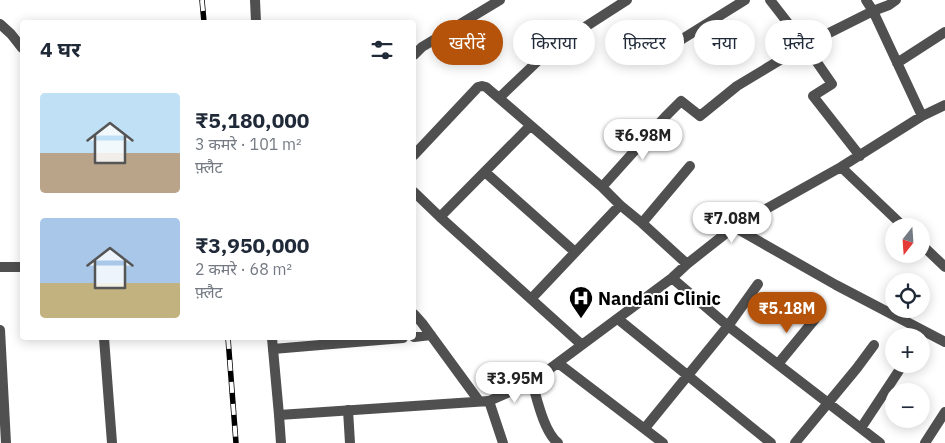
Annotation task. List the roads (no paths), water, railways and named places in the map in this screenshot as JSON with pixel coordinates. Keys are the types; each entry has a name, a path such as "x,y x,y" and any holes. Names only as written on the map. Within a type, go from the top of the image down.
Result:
{"street":[{"path":"255,0 256,20"},
{"path":"416,52 500,0"},
{"path":"499,98 542,57 627,0"},
{"path":"684,38 745,0"},
{"path":"770,0 786,20"},
{"path":"866,0 873,11 922,116"},
{"path":"832,32 896,0"},
{"path":"0,24 20,45"},
{"path":"897,63 945,32"},
{"path":"602,187 664,117 681,101 700,116 736,86 771,65"},
{"path":"819,65 832,84 813,96 860,156"},
{"path":"416,153 478,87 486,87 602,187 686,264"},
{"path":"279,415 487,400 529,384 672,278 686,264 734,227 841,168 922,116 945,105"},
{"path":"440,217 530,126"},
{"path":"642,223 690,166"},
{"path":"841,168 895,218"},
{"path":"485,172 575,252"},
{"path":"416,194 582,345"},
{"path":"531,299 620,205"},
{"path":"734,227 836,285 945,342"},
{"path":"930,253 945,267"},
{"path":"0,267 20,267"},
{"path":"672,278 728,326 880,443"},
{"path":"645,428 728,326 758,284"},
{"path":"416,316 487,400 503,443"},
{"path":"618,319 771,443"},
{"path":"778,364 816,319"},
{"path":"0,330 6,443"},
{"path":"416,336 431,335"},
{"path":"104,340 112,443"},
{"path":"272,340 281,443"},
{"path":"273,349 379,340"},
{"path":"795,443 874,345"},
{"path":"558,363 663,443"},
{"path":"861,428 897,373"},
{"path":"529,384 543,418 556,442"},
{"path":"348,410 350,443"},
{"path":"925,443 944,416"}],"railway":[{"path":"202,0 204,20"},
{"path":"228,340 236,443"}],"place":[{"name":"Nandani Clinic","path":"581,319"}]}
